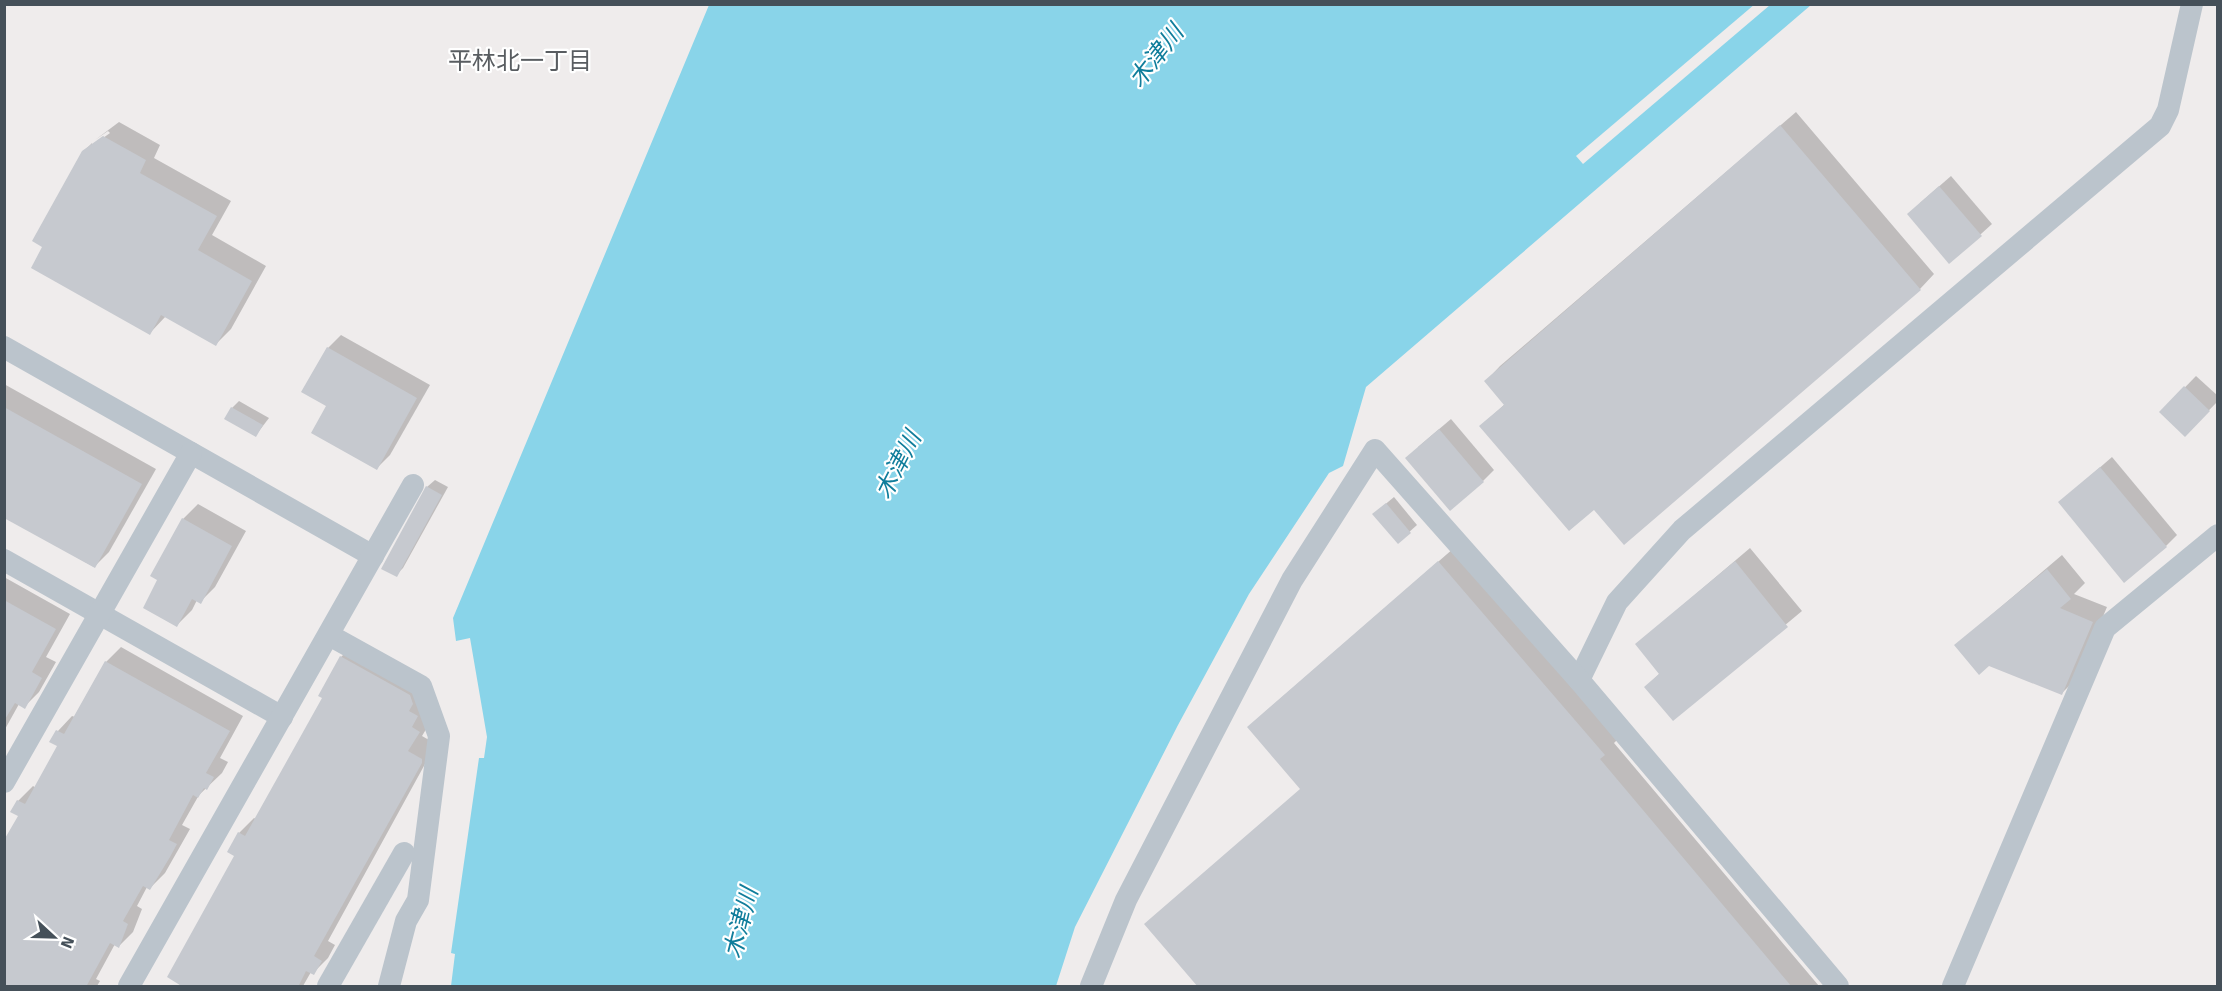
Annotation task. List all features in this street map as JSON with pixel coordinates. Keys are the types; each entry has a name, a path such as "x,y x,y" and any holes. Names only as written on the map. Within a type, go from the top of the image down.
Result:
{"lane":[{"path":"1579,680 1617,602 1682,530 2160,126 2168,110 2192,4"},
{"path":"4,347 373,556"},
{"path":"1091,987 1126,900 1292,580 1375,450 1579,680 1838,987"},
{"path":"4,782 191,453"},
{"path":"129,987 413,485"},
{"path":"1953,987 2105,628 2217,535"},
{"path":"4,560 282,717"},
{"path":"329,635 421,686 439,736 418,900 405,921 389,987"},
{"path":"328,987 404,853"}],"water":[{"name":"木津川","path":"709,5 1811,5 1366,387 1343,466 1329,473 1249,594 1178,725 1075,927 1056,986 451,986 455,954 451,953 479,758 484,758 487,737 470,638 456,641 453,618"}],"pier":[{"path":"1755,4 1770,5 1583,164 1576,156"}],"building":[{"path":"1780,125 1921,290 1624,545 1594,510 1569,531 1479,426 1504,405 1484,381"},
{"path":"103,136 146,160 140,173 217,216 198,250 252,281 216,346 161,315 150,335 31,268 42,247 32,241 82,151"},
{"path":"1939,186 1982,236 1949,264 1907,214"},
{"path":"327,347 417,398 377,470 311,433 326,406 301,392"},
{"path":"2184,386 2210,411 2185,437 2159,412"},
{"path":"4,407 142,484 95,568 4,518"},
{"path":"231,407 263,425 256,437 224,419"},
{"path":"1439,429 1484,482 1450,511 1405,458"},
{"path":"2100,467 2167,547 2124,583 2058,502"},
{"path":"426,486 442,495 397,577 381,569"},
{"path":"1386,503 1411,533 1398,544 1372,514"},
{"path":"182,518 232,546 201,604 192,599 177,627 143,608 157,580 150,576"},
{"path":"1438,561 1605,755 1600,759 1792,987 1198,987 1144,924 1300,789 1247,727"},
{"path":"1735,561 1788,627 1673,721 1644,687 1659,674 1635,644"},
{"path":"2047,569 2071,599 2060,608 2093,622 2062,695 1989,666 1979,675 1954,645"},
{"path":"4,600 56,629 32,672 42,678 25,709 15,703 4,721"},
{"path":"340,656 410,695 413,704 409,711 418,716 412,727 420,732 408,751 422,759 422,763 314,956 322,961 314,975 306,971 298,987 183,987 167,977 234,856 227,852 238,832 245,836 322,698 318,696"},
{"path":"105,661 230,731 206,773 214,777 207,790 204,788 198,798 193,795 169,840 177,844 170,857 150,890 143,886 123,921 128,924 119,948 110,943 86,987 4,987 4,840 18,816 10,812 17,800 25,804 57,746 49,742 56,730 64,734"}],"district":[{"name":"平林北一丁目","path":"520,61"}]}
